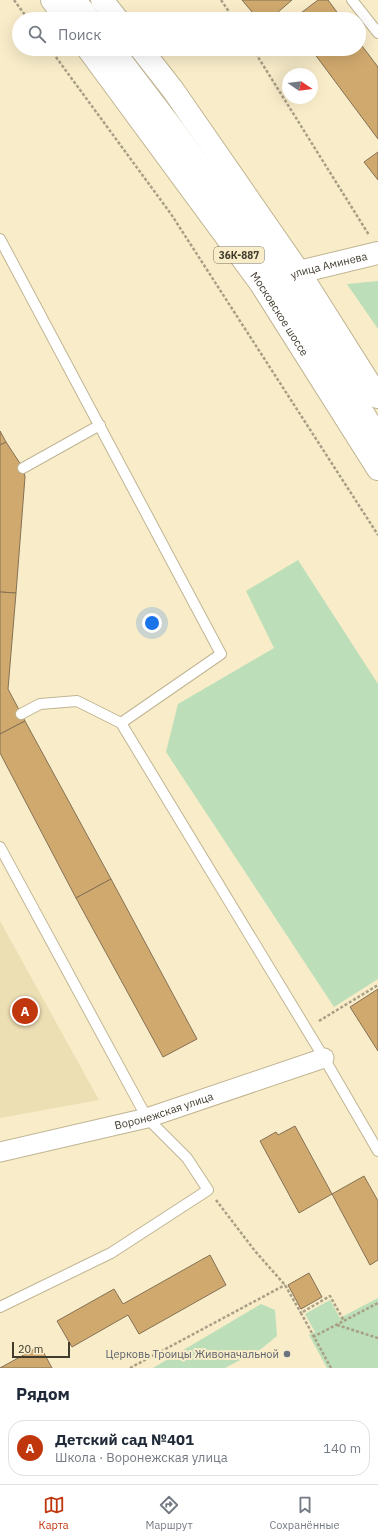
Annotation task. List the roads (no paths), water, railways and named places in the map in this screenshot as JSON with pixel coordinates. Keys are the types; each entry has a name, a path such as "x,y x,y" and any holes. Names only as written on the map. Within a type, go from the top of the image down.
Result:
{"main road":[{"path":"52,0 61,12"},
{"path":"75,0 84,12"},
{"path":"102,0 111,12"},
{"name":"Московское шоссе","path":"93,56 261,284 378,469"},
{"name":"Московское шоссе","path":"117,56 289,276 378,397"},
{"name":"Московское шоссе","path":"146,56 173,90 289,276 378,437"},
{"name":"улица Аминева","path":"289,276 374,244"}],"street":[{"name":"Воронежская улица","path":"0,1152 147,1118 324,1058"}],"lane":[{"path":"352,0 361,12"},
{"path":"366,18 378,33"},
{"path":"0,239 221,654 121,724"},
{"path":"23,468 100,425"},
{"path":"21,714 40,704 77,701 121,724 324,1058 378,1151"},
{"path":"0,847 147,1118 187,1158 208,1190 111,1253 0,1307"}],"place":[{"name":"Детский сад №401","path":"25,1011"},
{"name":"Церковь Троицы Живоначальной","path":"287,1354"}]}
